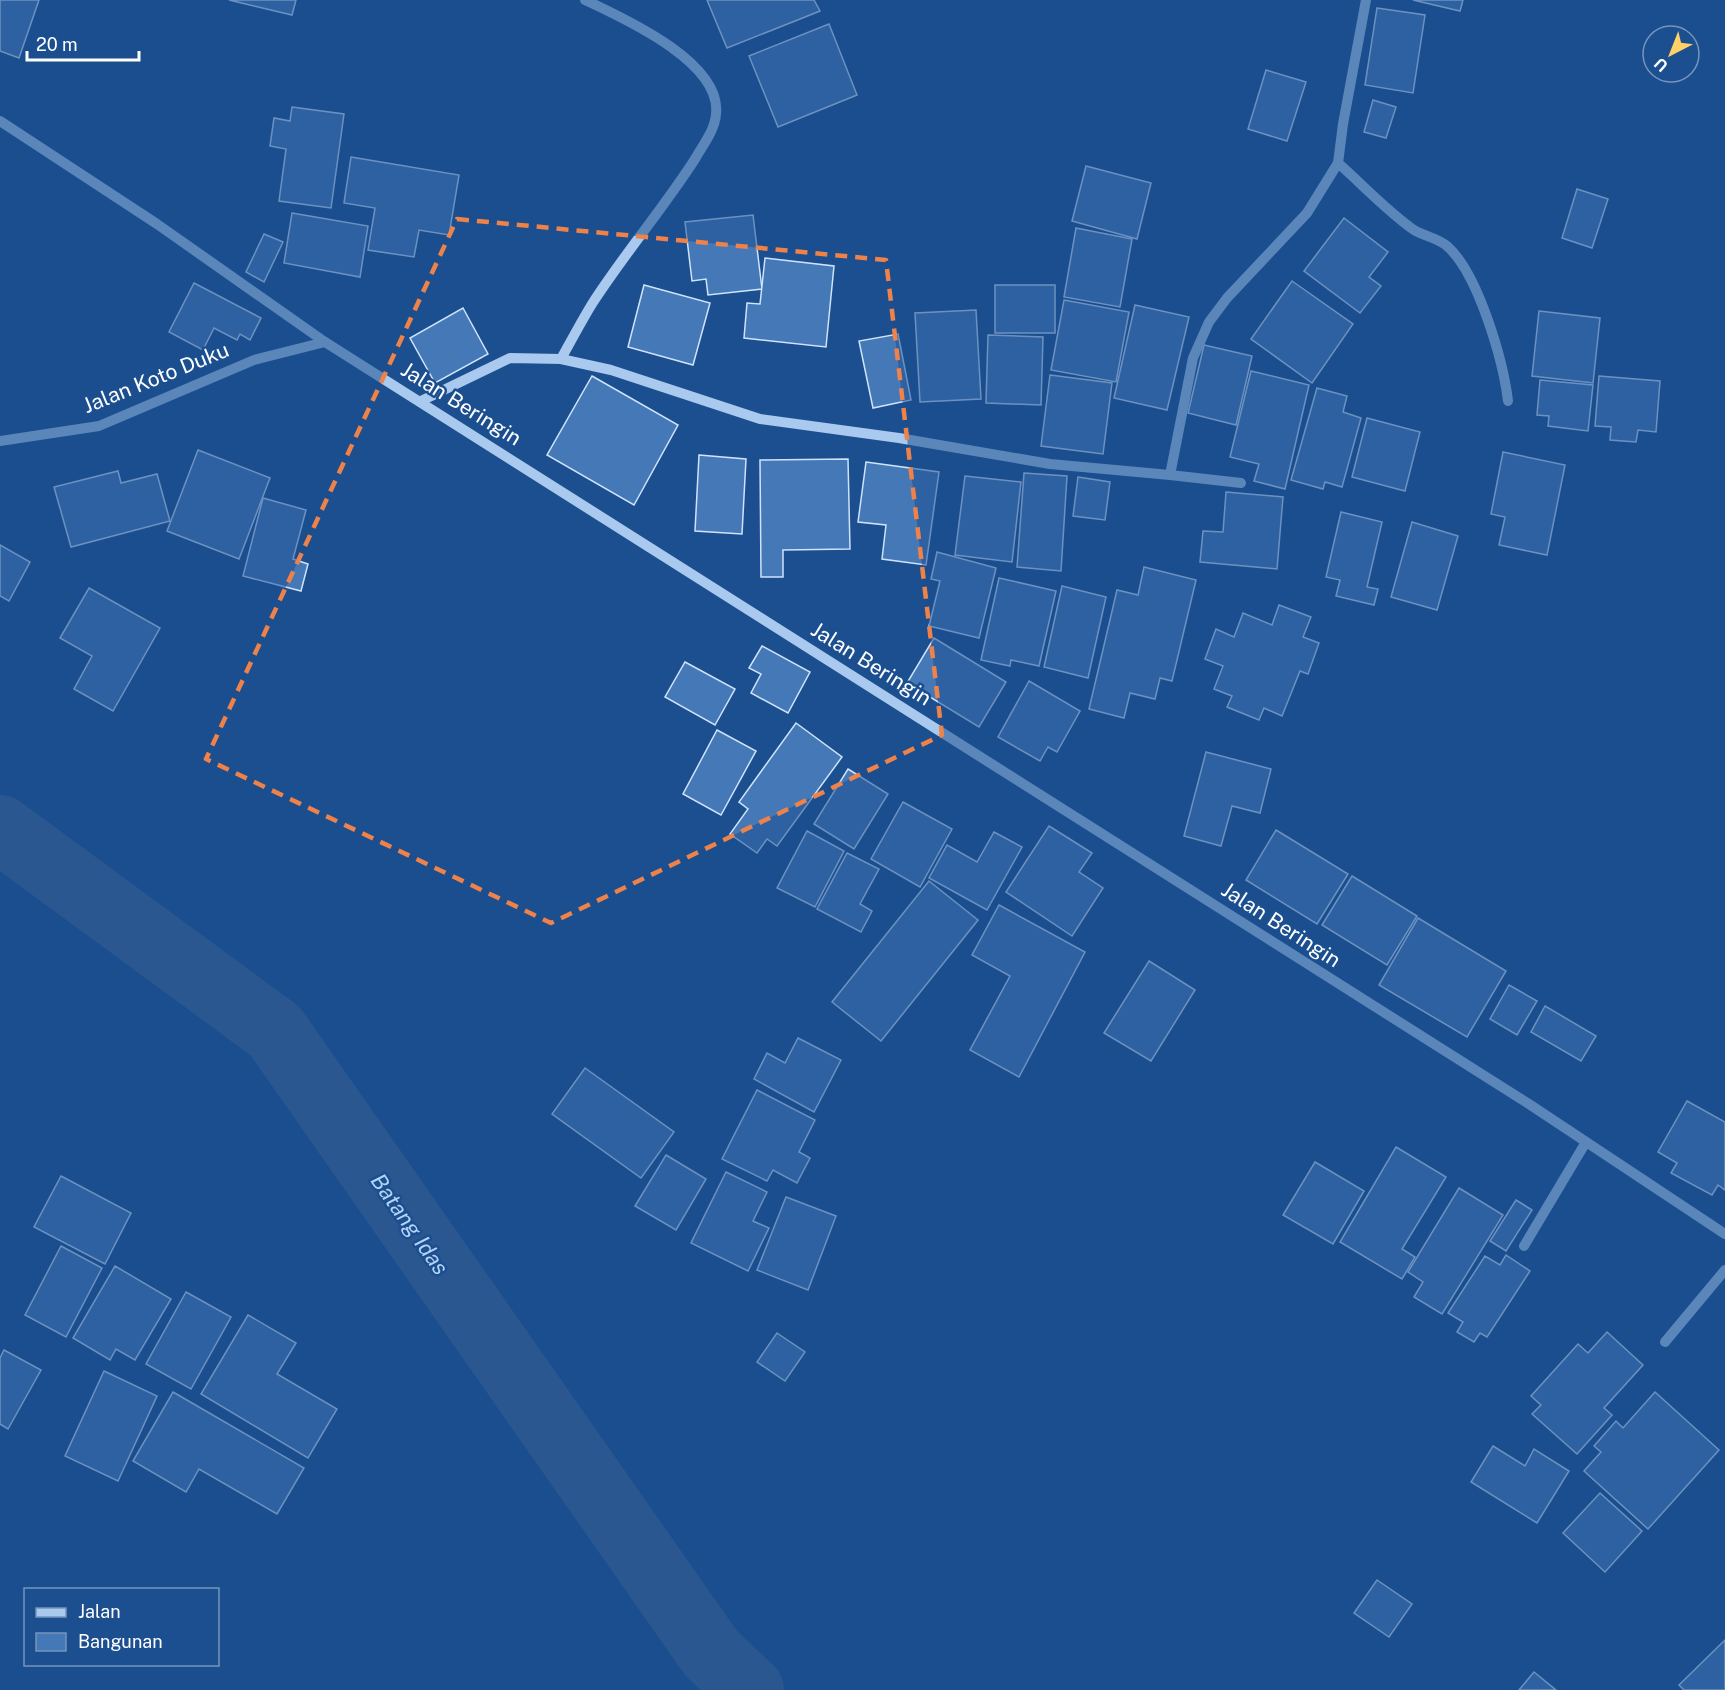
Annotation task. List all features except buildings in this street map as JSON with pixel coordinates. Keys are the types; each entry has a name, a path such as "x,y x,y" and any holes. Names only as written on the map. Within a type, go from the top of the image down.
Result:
{"street":[{"path":"561,359 592,303 685,175 709,135 717,113 712,95 700,73 675,49 634,23 585,0"},
{"path":"1170,475 1193,358 1209,322 1227,298 1307,213 1338,163 1366,0"},
{"name":"Jalan Beringin","path":"0,121 157,224 325,342 1586,1142 1725,1234"},
{"path":"1338,163 1415,230 1446,245 1462,266 1481,302 1504,373 1508,401"},
{"name":"Jalan Koto Duku","path":"0,441 99,426 254,360 325,342"},
{"path":"421,401 510,358 561,359 611,370 760,419 899,438 1050,464 1241,483"},
{"path":"1524,1246 1586,1142"},
{"path":"1665,1342 1725,1270"}],"highlighted area":[{"path":"457,219 886,260 942,735 551,923 206,759"}],"waterway":[{"name":"Batang Idas","path":"0,829 275,1031 711,1653 750,1690"}]}
